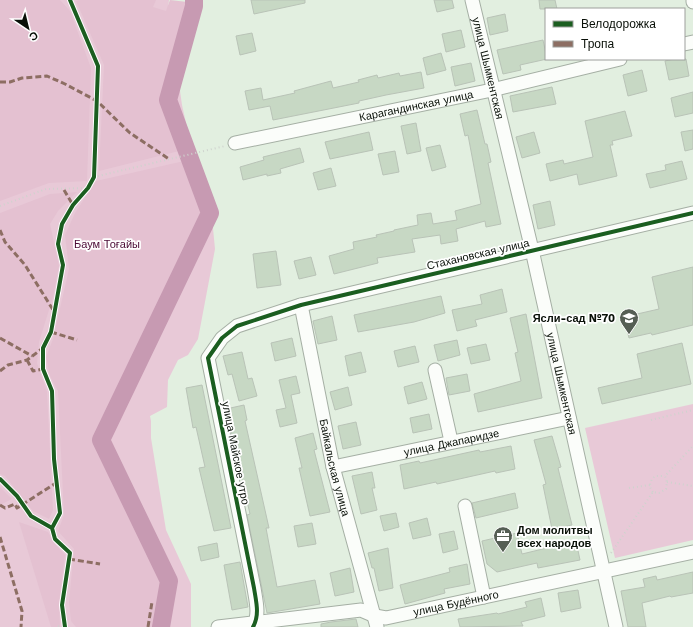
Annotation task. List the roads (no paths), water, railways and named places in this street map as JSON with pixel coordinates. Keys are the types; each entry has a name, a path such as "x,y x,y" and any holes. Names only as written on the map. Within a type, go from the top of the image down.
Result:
{"street":[{"name":"улица Шымкентская","path":"472,0 492,90 532,250 616,627"},
{"name":"Карагандинская улица","path":"235,143 492,90 616,60"},
{"name":"Стахановская улица","path":"268,316 301,305 693,213"},
{"name":"Байкальская улица","path":"301,305 333,467 376,621"},
{"name":"улица Майское утро","path":"254,625 257,611 254,588 208,358 229,331 237,326 268,316"},
{"path":"435,370 451,441"},
{"name":"улица Джапаридзе","path":"333,467 451,441 569,418"},
{"path":"464,506 484,597"},
{"name":"улица Будённого","path":"218,627 254,625 361,610 376,621 603,568 693,552"}],"waterway":[{"path":"161,627 169,581 101,440 210,213 168,100 194,6 194,0"}],"place":[{"name":"Ясли-сад №70","path":"629,335"},
{"name":"Дом молитвы всех народов","path":"503,553"}],"park label":[{"name":"Баум Тоғайы","path":"107,244"}]}
